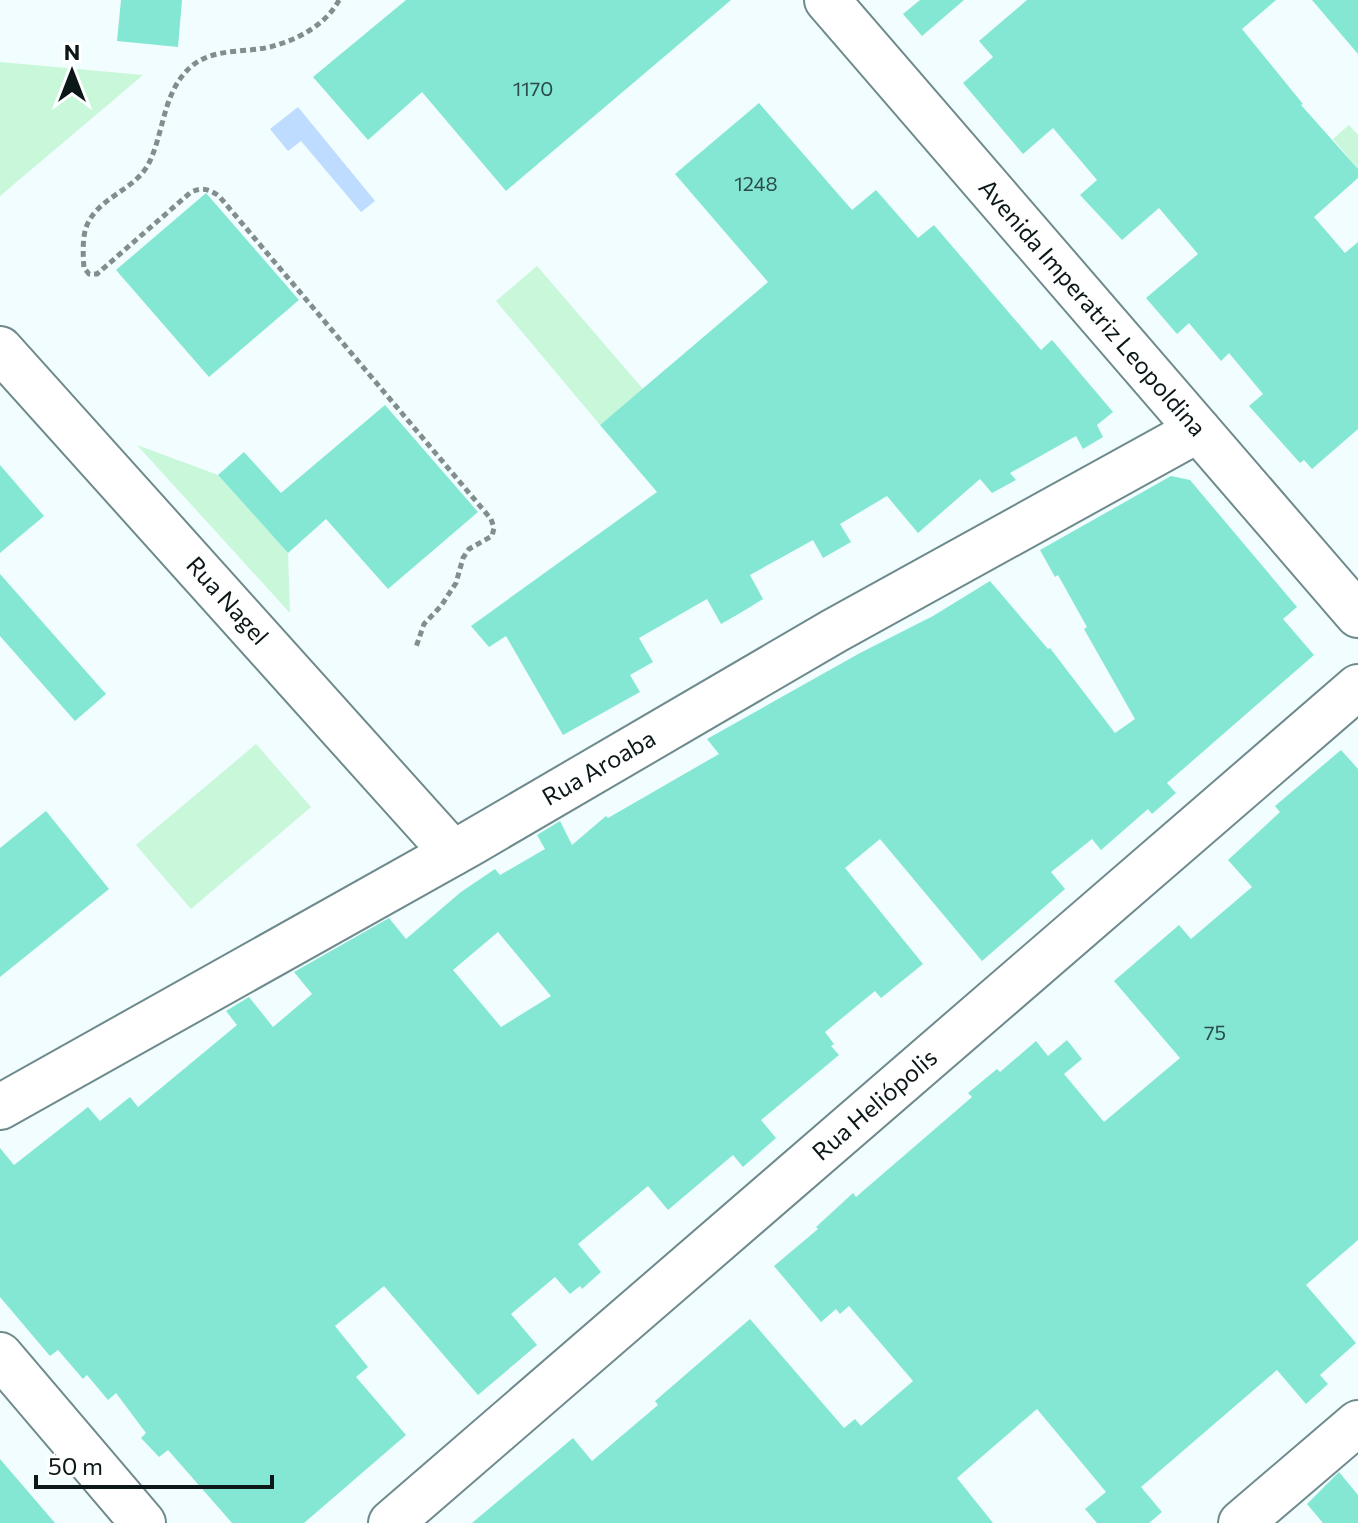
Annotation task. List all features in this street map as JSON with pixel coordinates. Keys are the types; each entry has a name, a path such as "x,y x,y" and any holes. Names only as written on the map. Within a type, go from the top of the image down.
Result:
{"street":[{"name":"Avenida Imperatriz Leopoldina","path":"827,0 1358,615"},
{"name":"Rua Nagel","path":"0,349 453,853"},
{"name":"Rua Aroaba","path":"0,1107 453,853 821,639 1198,430"},
{"name":"Rua Heliópolis","path":"391,1523 1358,687"},
{"path":"0,1355 143,1523"},
{"path":"1241,1523 1358,1423"}],"path":[{"path":"339,0 332,13 296,37 270,47 214,54 193,65 176,85 147,167 127,187 102,204 87,226 84,268 89,274 97,274 191,192 210,190 219,196 491,519 494,528 492,536 469,549 456,583 424,624 416,647"}],"green space":[{"path":"0,62 143,75 0,196"},
{"path":"1349,125 1358,135 1358,169 1333,139"},
{"path":"537,266 643,389 600,425 496,301"},
{"path":"137,445 218,475 288,553 290,613"},
{"path":"256,744 311,807 191,909 136,845"}],"water":[{"path":"298,107 375,201 361,212 301,141 288,151 270,129"}],"building":[{"path":"121,0 182,0 178,47 117,41"},
{"path":"406,0 731,0 506,191 422,92 368,140 313,77"},
{"path":"920,0 964,0 922,36 903,14"},
{"path":"1027,0 1276,0 1242,29 1301,105 1358,169 1358,178 1314,217 1345,253 1358,242 1358,429 1312,469 1304,460 1300,463 1249,406 1263,394 1229,353 1221,361 1189,323 1177,334 1146,298 1198,254 1159,208 1122,240 1080,195 1097,180 1053,128 1023,154 963,83 993,57 979,41"},
{"path":"1312,0 1358,0 1358,54"},
{"path":"759,103 852,210 876,190 918,238 934,225 1041,350 1052,340 1113,412 1097,425 1103,437 1083,449 1076,436 1010,473 1016,480 992,493 980,479 918,533 887,496 840,524 851,542 823,558 813,540 750,575 763,599 742,612 721,624 707,599 639,638 653,662 630,675 640,692 563,735 506,636 489,647 471,626 657,492 600,425 768,282 675,174"},
{"path":"206,193 299,300 209,377 116,270"},
{"path":"385,405 478,512 388,589 326,519 288,553 218,475 244,452 281,493"},
{"path":"0,465 44,516 0,553"},
{"path":"1171,476 1190,480 1297,607 1283,619 1314,655 1167,783 1176,793 1152,814 1148,809 1101,850 1092,839 1051,872 1065,889 982,961 880,839 845,868 923,964 881,998 875,991 825,1032 839,1055 761,1120 776,1138 743,1167 733,1155 668,1210 648,1186 578,1244 601,1272 582,1289 580,1286 570,1294 555,1277 511,1314 537,1345 478,1395 384,1286 335,1326 368,1367 356,1377 406,1435 304,1523 232,1523 168,1450 159,1457 141,1438 146,1433 116,1393 108,1400 87,1375 83,1379 58,1350 50,1356 0,1297 0,1148 14,1165 88,1107 100,1121 130,1097 138,1107 237,1025 226,1011 249,997 273,1027 312,994 294,972 389,918 406,939 461,892 495,869 500,875 545,849 537,835 560,821 572,845 606,816 608,818 719,754 707,739 933,616 990,581 1050,648 1115,733 1135,719 1084,629 1087,627 1058,575 1055,577 1040,550","holes":["498,932 551,996 501,1027 453,970"]},
{"path":"0,574 106,694 75,721 0,636"},
{"path":"1341,750 1358,769 1358,1240 1306,1285 1356,1343 1320,1375 1328,1384 1306,1404 1277,1370 1141,1487 1162,1512 1149,1523 1097,1523 1085,1509 1106,1492 1037,1409 957,1478 993,1523 472,1523 573,1438 592,1461 658,1405 655,1401 750,1319 844,1428 855,1419 861,1426 913,1381 849,1306 840,1314 836,1309 821,1322 774,1266 818,1229 816,1227 853,1193 856,1197 972,1097 968,1093 997,1069 1000,1072 1036,1041 1048,1056 1067,1040 1082,1059 1064,1074 1104,1122 1180,1058 1114,981 1179,925 1191,939 1252,887 1228,860 1280,812 1275,806"},
{"path":"46,811 109,889 0,977 0,848"},
{"path":"0,1459 55,1523 0,1523"},
{"path":"1339,1472 1358,1495 1358,1523 1323,1523 1307,1504"}]}
